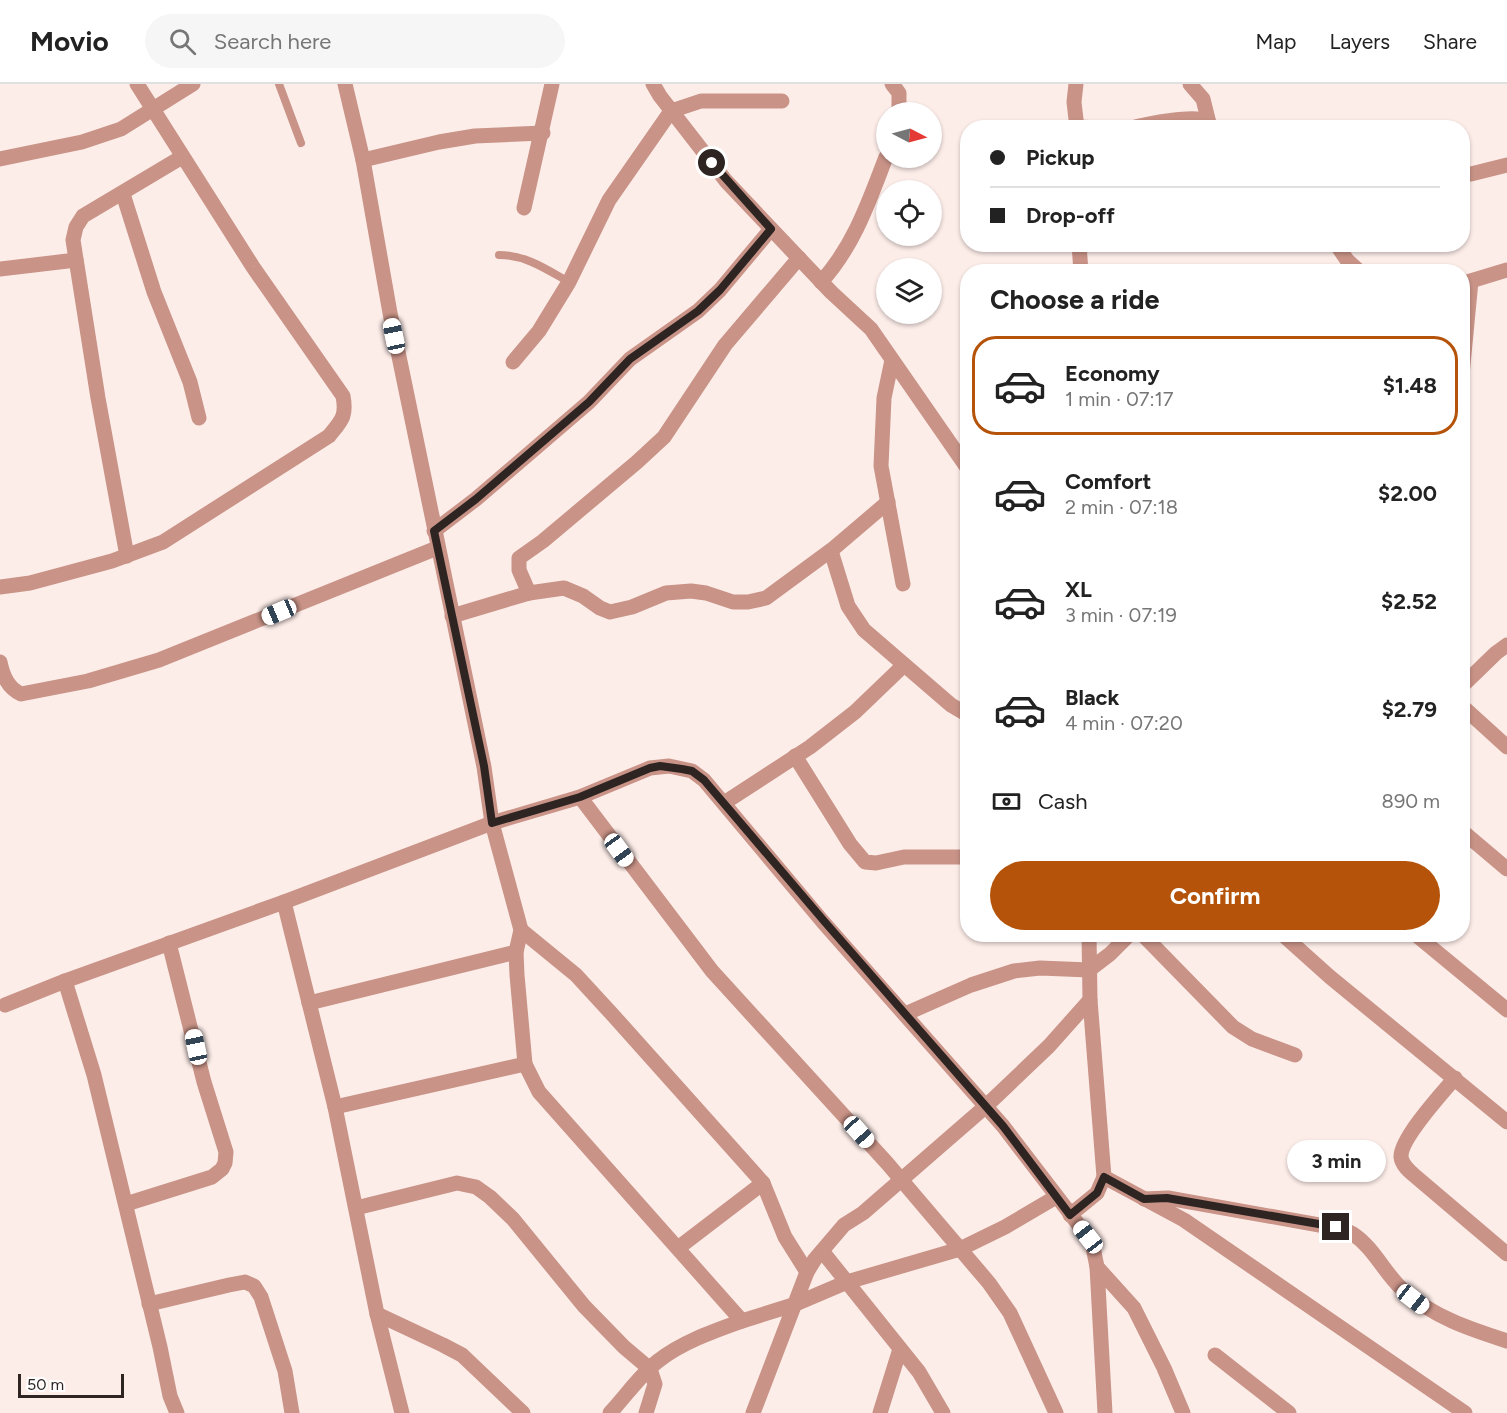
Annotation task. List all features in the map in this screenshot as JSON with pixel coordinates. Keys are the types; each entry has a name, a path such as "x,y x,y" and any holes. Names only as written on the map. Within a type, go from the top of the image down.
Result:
{"street":[{"path":"0,587 30,583 127,556 163,542 329,436 343,420 346,409 343,396 253,267 137,84"},
{"path":"0,159 82,142 121,129 193,84"},
{"path":"345,84 363,160 390,313 484,766 492,823 521,930 516,952 525,1064 539,1092 585,1141 742,1321"},
{"path":"524,208 543,133 552,84"},
{"path":"653,84 671,111 726,181 821,282 871,329 960,458"},
{"path":"892,84 899,93 899,102"},
{"path":"1076,84 1074,102 1076,120"},
{"path":"1190,84 1203,99 1208,120"},
{"path":"513,362 539,331 568,282 609,200 671,111 701,101 782,101"},
{"path":"1177,120 1198,118 1202,120"},
{"path":"363,160 475,136 543,133"},
{"path":"127,556 98,398 73,240 76,226 83,216 182,157"},
{"path":"1470,174 1507,165"},
{"path":"821,282 836,266 856,233 882,168"},
{"path":"123,194 154,292 190,382 199,418"},
{"path":"434,531 476,499 589,402 630,359 698,311 720,290 771,229"},
{"path":"1342,252 1351,264"},
{"path":"529,593 519,570 519,558 551,534 664,437 724,345 799,258"},
{"path":"0,269 76,260"},
{"path":"1470,281 1507,270"},
{"path":"892,360 884,398 881,466 903,584"},
{"path":"452,616 529,593 564,588 610,612 632,607 666,593 691,591 734,602 766,598 831,551 888,502"},
{"path":"0,662 12,690 21,694 88,681 179,652 438,548"},
{"path":"831,551 848,606 864,630 960,711"},
{"path":"1470,678 1507,645"},
{"path":"724,803 795,756 855,712 904,665"},
{"path":"1470,713 1507,747"},
{"path":"795,756 850,844 865,862 876,863 904,857 960,857"},
{"path":"5,1005 492,823 580,797 650,768 669,766 692,771 699,775 724,803 1003,1126 1094,1247 1105,1413"},
{"path":"580,797 712,971 900,1179 960,1249 1010,1313 1056,1413"},
{"path":"1470,838 1507,869"},
{"path":"284,902 335,1107 377,1314 402,1413"},
{"path":"521,930 576,975 763,1183 785,1237 807,1272"},
{"path":"1070,1215 1097,1193 1104,1177 1090,999 1089,942"},
{"path":"905,1014 971,985 1014,971 1040,968 1089,970 1122,942"},
{"path":"1150,942 1233,1027 1252,1039 1295,1055"},
{"path":"1291,942 1330,977 1507,1122"},
{"path":"1425,942 1507,1010"},
{"path":"126,1204 212,1177 225,1163 224,1146 204,1082 169,943"},
{"path":"309,1003 516,952"},
{"path":"65,981 94,1075 170,1396 177,1413"},
{"path":"753,1413 807,1272 822,1251 844,1225 863,1213 985,1107 1049,1046 1090,999"},
{"path":"335,1107 525,1064"},
{"path":"1455,1078 1406,1142 1401,1158 1415,1176 1507,1254"},
{"path":"1104,1177 1184,1220 1465,1413"},
{"path":"356,1208 457,1183 476,1187 513,1219 584,1306 624,1347 650,1369 655,1384 646,1413"},
{"path":"678,1248 763,1183"},
{"path":"610,1413 658,1361 711,1332 793,1305 848,1282 960,1249 1005,1227 1056,1197"},
{"path":"1144,1199 1167,1198 1336,1227 1353,1234 1401,1289 1425,1308 1459,1325 1507,1341"},
{"path":"822,1251 919,1372 943,1413"},
{"path":"1097,1267 1134,1308 1164,1368 1183,1413"},
{"path":"149,1304 244,1282 254,1286 261,1297 285,1371 291,1413"},
{"path":"377,1314 462,1355 523,1413"},
{"path":"880,1413 900,1349"},
{"path":"1215,1355 1289,1413"}],"lane":[{"path":"279,84 301,143"},
{"path":"500,255 511,255 528,260 568,282"}],"route":[{"path":"712,163 771,229 720,290 698,311 630,359 589,402 476,499 434,531 484,766 492,823 580,797 650,768 669,766 692,771 704,780 1003,1126 1070,1215 1097,1193 1104,1177 1144,1199 1167,1198 1336,1227"}]}
